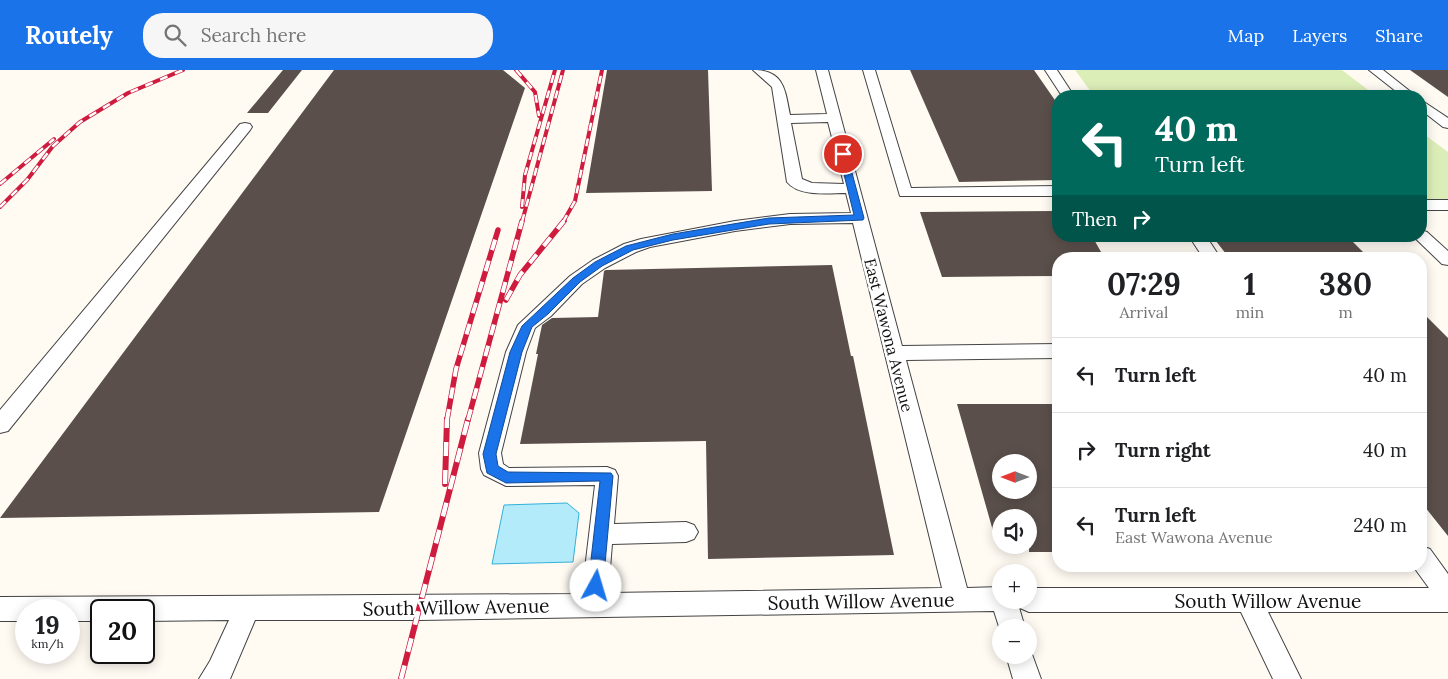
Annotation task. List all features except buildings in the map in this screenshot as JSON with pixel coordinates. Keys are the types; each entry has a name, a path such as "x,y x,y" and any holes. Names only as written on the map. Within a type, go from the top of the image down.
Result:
{"street":[{"path":"759,70 778,86 795,182 810,188 852,190"},
{"name":"East Wawona Avenue","path":"822,70 957,599"},
{"path":"868,70 906,193 1052,191"},
{"path":"1051,70 1064,90"},
{"path":"1375,70 1402,90"},
{"path":"1427,108 1448,124"},
{"path":"784,119 834,118"},
{"path":"0,425 245,127"},
{"path":"1427,206 1448,205"},
{"path":"594,605 607,476 506,477 492,469 490,454 516,352 527,326 576,280 598,264 630,248 673,237 769,221 859,218"},
{"path":"1427,241 1448,260"},
{"path":"894,353 1052,351"},
{"path":"601,534 686,532"},
{"path":"1427,565 1448,595"},
{"name":"South Willow Avenue","path":"0,609 594,605 992,600"},
{"name":"South Willow Avenue","path":"1037,600 1448,600"},
{"path":"1249,601 1287,679"},
{"path":"213,679 220,670 247,608"},
{"path":"1023,664 1027,679"}],"green space":[{"path":"1075,70 1342,70 1368,90 1090,90"},
{"path":"1427,136 1448,152 1448,200 1427,200"}],"water":[{"path":"567,503 579,513 573,562 492,564 504,505"}],"railway":[{"path":"0,207 27,180 53,146 80,122 128,93 183,70"},
{"path":"516,70 535,92 539,116"},
{"path":"522,207 525,175 555,70"},
{"path":"522,222 563,70"},
{"path":"563,222 575,201 602,70"},
{"path":"0,184 54,139"},
{"path":"468,420 522,221"},
{"path":"506,300 520,275 564,221"},
{"path":"447,420 456,369 498,230"},
{"path":"445,484 447,419"},
{"path":"401,679 468,419"}],"route":[{"path":"596,586 607,476 506,477 492,469 490,454 516,352 527,326 576,280 598,264 630,248 673,237 769,221 811,218 859,218 843,154"}]}
